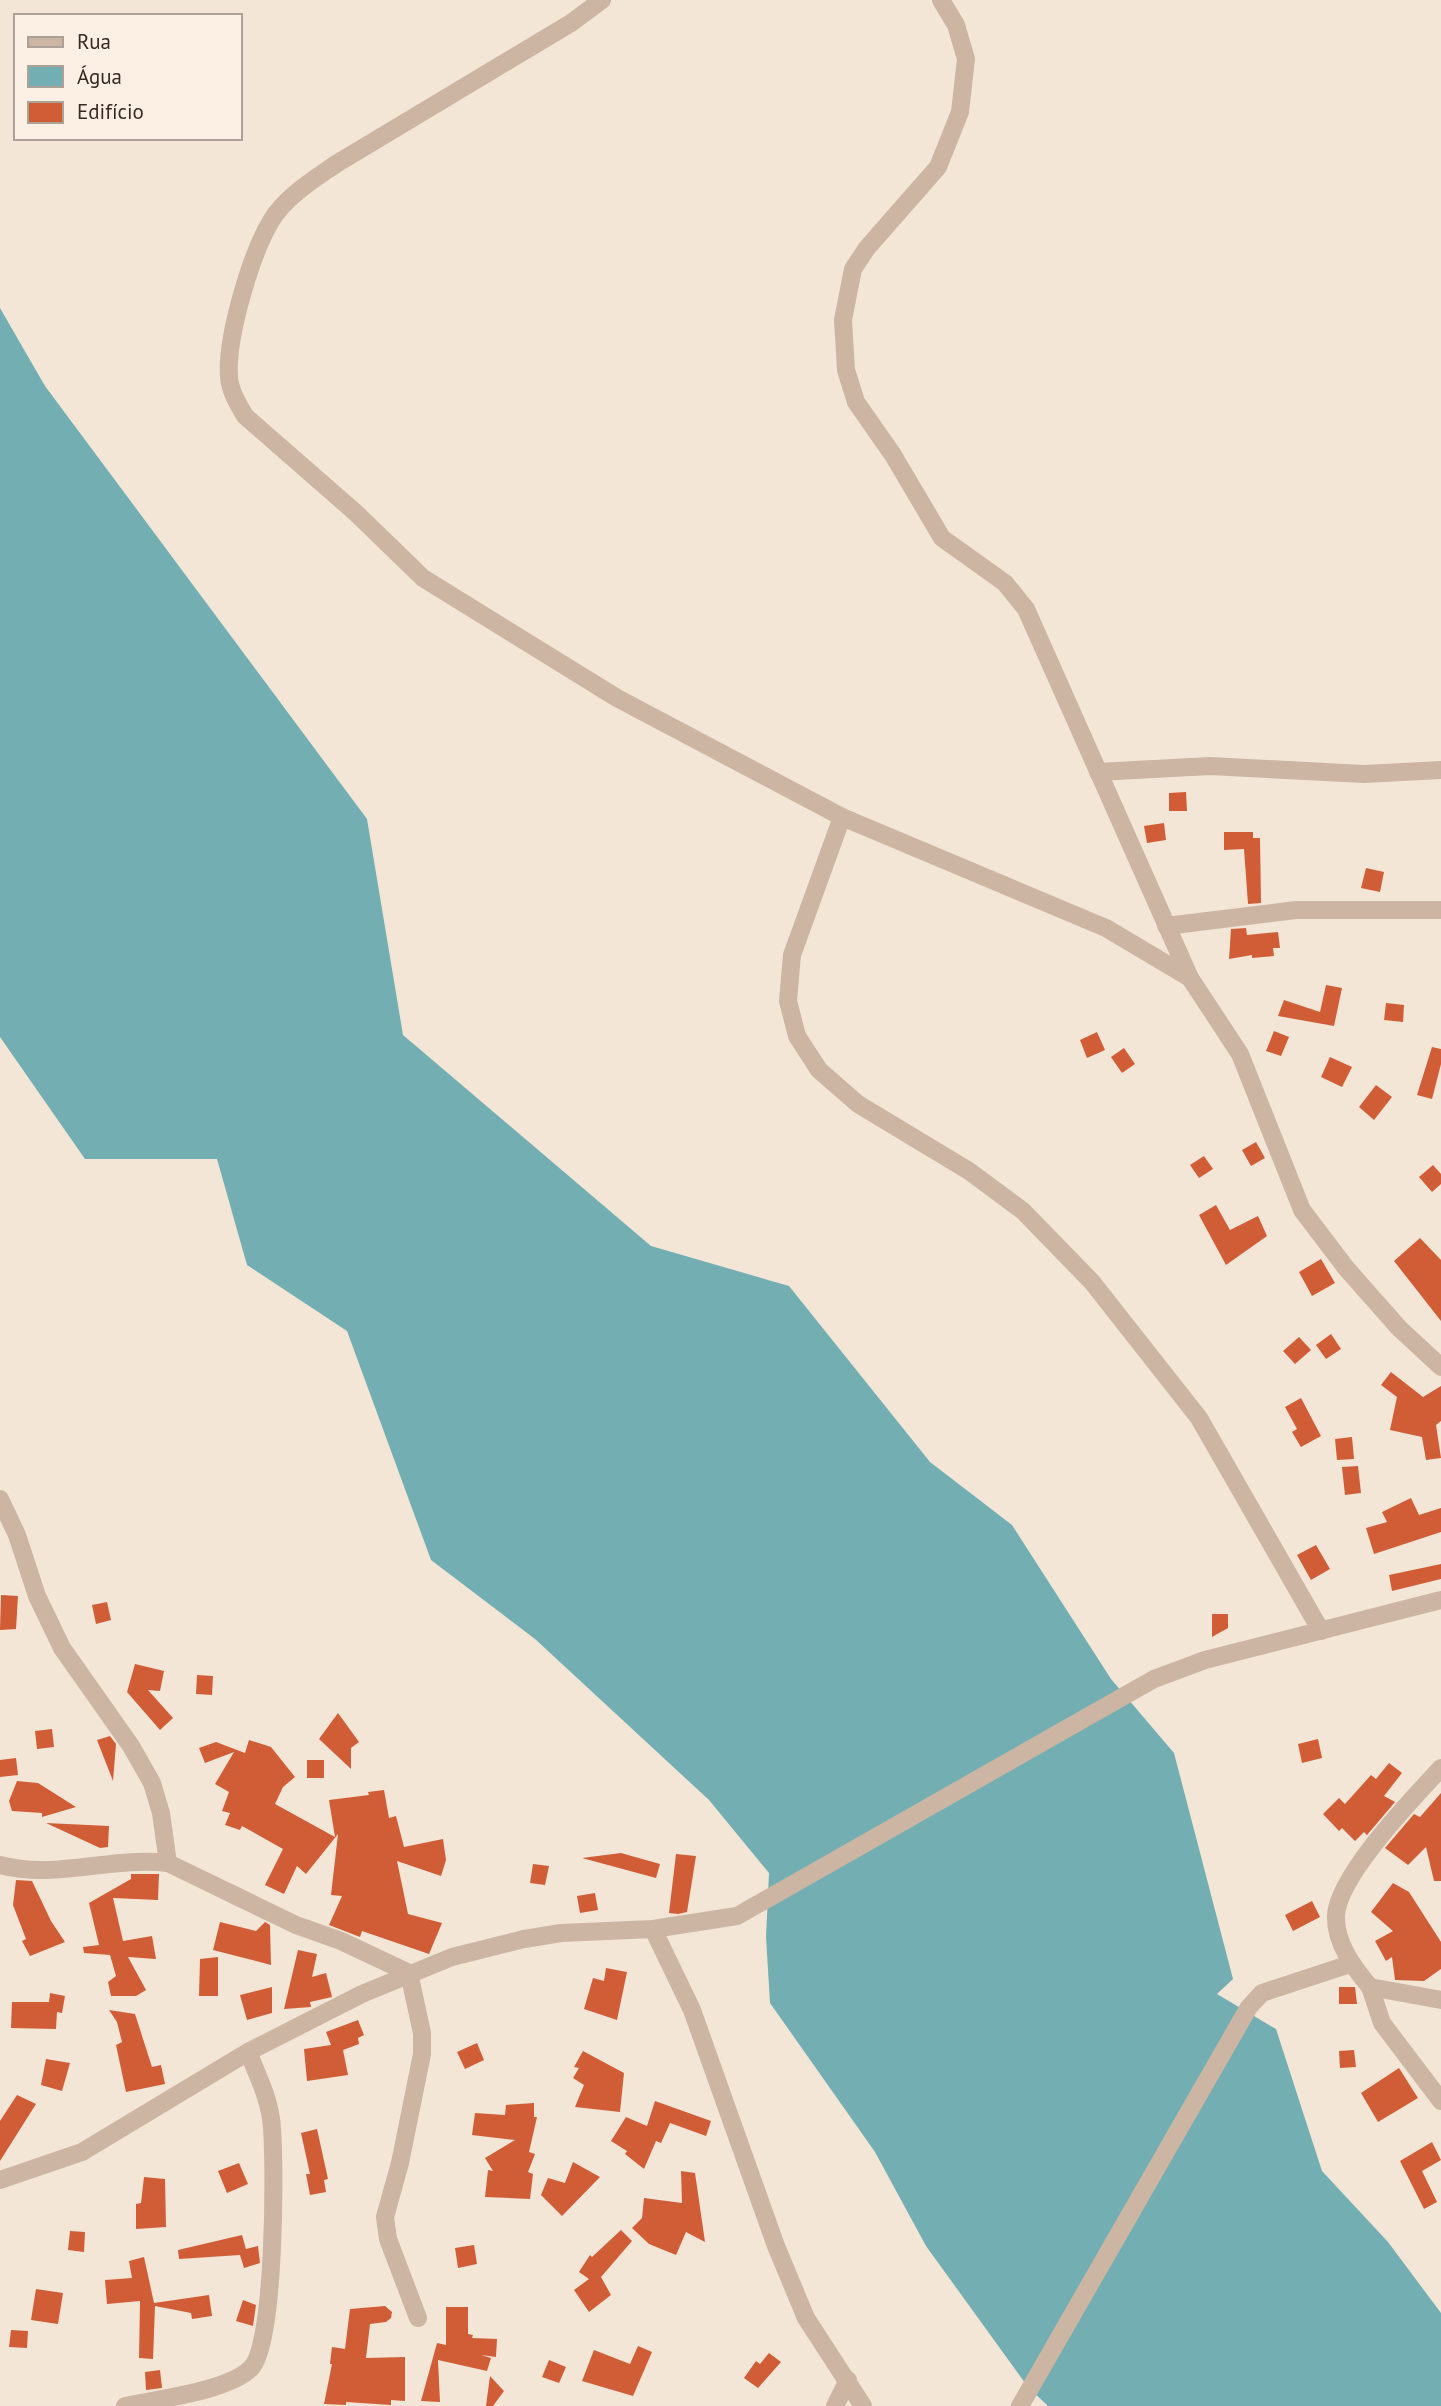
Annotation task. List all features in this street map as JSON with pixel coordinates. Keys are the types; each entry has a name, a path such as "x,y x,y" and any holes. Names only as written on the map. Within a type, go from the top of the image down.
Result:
{"street":[{"path":"602,0 571,23 336,164 299,190 271,220 254,260 233,327 229,377 235,399 245,416 356,513 423,578 617,698 842,817 1106,928 1190,978"},
{"path":"941,0 956,25 966,59 960,112 938,167 867,248 853,269 843,320 846,370 856,402 893,455 942,538 1004,583 1026,608 1190,978 1240,1054 1302,1210 1346,1268 1399,1328 1441,1367"},
{"path":"1098,772 1210,766 1364,774 1441,770"},
{"path":"842,817 792,955 788,1001 797,1036 819,1070 858,1104 969,1171 1023,1210 1092,1282 1199,1418 1321,1631"},
{"path":"1166,926 1296,910 1441,910"},
{"path":"0,1499 17,1535 37,1596 62,1648 131,1746 152,1783 161,1813 168,1863"},
{"path":"0,2180 82,2151 248,2052 409,1973 452,1957 524,1939 561,1933 653,1929 737,1916 1154,1679 1205,1660 1441,1600"},
{"path":"1441,1768 1355,1870 1342,1891 1335,1917 1350,1964 1370,1987 1382,2023 1441,2101"},
{"path":"0,1865 45,1870 145,1860 168,1863 296,1924 341,1941 409,1973"},
{"path":"653,1929 692,2010 776,2246 806,2318 863,2406"},
{"path":"1020,2406 1248,2007 1262,1993 1350,1964"},
{"path":"409,1973 422,2034 422,2054 400,2162 385,2217 388,2239 418,2318"},
{"path":"1370,1987 1441,2000"},
{"path":"125,2406 233,2381 252,2366 264,2340 272,2243 272,2127 267,2103 248,2052"},
{"path":"835,2406 848,2380"}],"water":[{"path":"0,308 45,386 367,819 403,1035 651,1246 789,1286 930,1462 1012,1525 1111,1679 1174,1753 1233,1979 1217,1994 1276,2029 1322,2171 1388,2242 1441,2313 1441,2406 1048,2406 1028,2387 926,2246 875,2152 770,2003 766,1937 769,1873 709,1800 535,1639 431,1560 347,1331 247,1265 217,1159 85,1159 0,1037"}],"building":[{"path":"1186,792 1187,811 1169,811 1169,793"},
{"path":"1164,823 1166,840 1147,843 1144,826"},
{"path":"1224,832 1253,832 1253,838 1260,838 1261,903 1248,904 1244,849 1224,850"},
{"path":"1366,868 1384,872 1380,892 1361,888"},
{"path":"1246,928 1247,935 1278,932 1280,948 1273,948 1274,956 1252,958 1252,955 1229,959 1231,929"},
{"path":"1326,985 1342,988 1334,1026 1278,1016 1284,1000 1320,1012"},
{"path":"1386,1003 1404,1005 1403,1022 1384,1020"},
{"path":"1274,1031 1289,1037 1281,1056 1266,1051"},
{"path":"1097,1032 1105,1050 1087,1058 1080,1040"},
{"path":"1432,1047 1441,1049 1441,1064 1432,1099 1417,1095"},
{"path":"1124,1048 1135,1064 1122,1073 1111,1057"},
{"path":"1330,1057 1352,1067 1342,1087 1321,1077"},
{"path":"1376,1085 1392,1097 1374,1120 1359,1107"},
{"path":"1256,1142 1265,1158 1251,1166 1242,1150"},
{"path":"1204,1156 1213,1169 1199,1178 1190,1165"},
{"path":"1433,1165 1441,1174 1441,1184 1432,1192 1419,1177"},
{"path":"1216,1205 1230,1230 1258,1216 1267,1236 1226,1265 1199,1215"},
{"path":"1420,1238 1441,1260 1441,1321 1394,1261"},
{"path":"1321,1259 1335,1283 1312,1296 1299,1272"},
{"path":"1331,1334 1341,1349 1326,1359 1316,1345"},
{"path":"1299,1337 1311,1350 1295,1364 1283,1351"},
{"path":"1391,1372 1423,1397 1441,1386 1441,1421 1436,1425 1441,1458 1426,1460 1422,1437 1390,1430 1397,1397 1381,1385"},
{"path":"1301,1398 1321,1436 1301,1447 1292,1432 1297,1429 1285,1407"},
{"path":"1352,1437 1354,1459 1337,1460 1335,1439"},
{"path":"1358,1466 1361,1493 1345,1495 1342,1467"},
{"path":"1411,1498 1419,1515 1441,1508 1441,1532 1374,1554 1366,1528 1387,1522 1382,1512"},
{"path":"1316,1545 1330,1569 1311,1580 1297,1555"},
{"path":"1441,1564 1441,1579 1392,1591 1389,1575"},
{"path":"1,1595 18,1596 16,1629 0,1630"},
{"path":"107,1602 111,1620 96,1624 92,1605"},
{"path":"1212,1614 1228,1614 1228,1628 1212,1637"},
{"path":"135,1664 164,1671 160,1691 148,1690 173,1718 160,1730 127,1692"},
{"path":"197,1675 213,1676 212,1695 196,1694"},
{"path":"338,1713 359,1742 351,1748 351,1769 319,1739"},
{"path":"52,1729 54,1747 37,1749 35,1731"},
{"path":"110,1736 116,1744 113,1781 97,1740"},
{"path":"1318,1739 1322,1758 1302,1763 1298,1744"},
{"path":"249,1740 271,1747 295,1777 283,1787 275,1804 335,1837 329,1800 369,1795 368,1792 384,1790 389,1818 396,1816 404,1847 443,1839 446,1860 441,1876 397,1861 408,1914 442,1923 429,1954 362,1931 360,1937 329,1925 342,1896 331,1895 338,1834 306,1874 297,1866 284,1894 265,1885 283,1849 242,1826 240,1830 225,1825 230,1813 222,1811 229,1792 215,1784 234,1752 205,1763 199,1748 216,1742 245,1753"},
{"path":"16,1758 18,1775 0,1777 0,1760"},
{"path":"307,1760 324,1760 324,1778 307,1778"},
{"path":"1389,1763 1402,1773 1384,1796 1395,1802 1367,1835 1364,1832 1355,1841 1342,1828 1339,1831 1323,1814 1339,1798 1345,1804 1371,1775 1376,1779"},
{"path":"17,1781 38,1783 76,1807 42,1817 42,1813 12,1811 9,1801"},
{"path":"1441,1793 1441,1881 1434,1881 1426,1847 1408,1865 1385,1848 1414,1814 1420,1817"},
{"path":"46,1823 109,1826 108,1847 100,1848"},
{"path":"621,1853 660,1864 656,1878 582,1858"},
{"path":"676,1854 696,1856 687,1912 678,1914 669,1913"},
{"path":"533,1864 549,1866 545,1885 530,1883"},
{"path":"131,1874 159,1874 158,1900 113,1898 123,1941 152,1936 156,1959 128,1957 146,1990 136,1996 111,1996 108,1982 116,1976 110,1955 84,1953 83,1947 99,1945 89,1903 131,1879"},
{"path":"16,1880 32,1881 51,1921 65,1942 30,1956 22,1941 26,1939 13,1905"},
{"path":"1393,1883 1409,1892 1441,1942 1441,1969 1424,1981 1395,1980 1392,1957 1386,1961 1375,1941 1393,1931 1371,1912"},
{"path":"595,1893 598,1910 580,1913 577,1896"},
{"path":"1312,1901 1320,1917 1293,1931 1285,1915"},
{"path":"220,1922 256,1931 265,1922 270,1925 271,1965 213,1950"},
{"path":"298,1950 317,1954 312,1977 326,1973 332,1997 310,2002 311,2007 284,2009"},
{"path":"218,1957 218,1996 199,1996 200,1959"},
{"path":"606,1968 627,1972 617,2020 584,2009 593,1978 604,1981"},
{"path":"272,1987 272,2013 247,2020 240,1995"},
{"path":"1339,1987 1355,1987 1357,2004 1339,2004"},
{"path":"50,1993 65,1996 62,2013 57,2012 56,2029 11,2028 12,2002 49,2002"},
{"path":"109,2010 135,2014 152,2067 161,2065 165,2084 126,2092 116,2045 122,2042 117,2022"},
{"path":"358,2020 364,2035 358,2038 359,2044 343,2050 348,2075 307,2081 304,2049 331,2045 326,2032"},
{"path":"477,2043 484,2060 465,2069 457,2052"},
{"path":"1354,2050 1356,2067 1340,2068 1339,2051"},
{"path":"583,2051 624,2073 620,2112 575,2107 584,2085 573,2078 579,2068 574,2067"},
{"path":"46,2059 70,2063 62,2091 41,2085"},
{"path":"1399,2068 1418,2098 1378,2122 1361,2093"},
{"path":"17,2095 36,2104 0,2161 0,2121"},
{"path":"655,2101 711,2121 706,2136 670,2123 661,2143 656,2141 644,2169 625,2154 627,2151 611,2141 626,2117 647,2126"},
{"path":"534,2103 534,2117 537,2117 529,2152 535,2154 528,2172 533,2174 530,2199 485,2197 488,2170 493,2171 485,2158 515,2140 472,2135 475,2113 505,2115 506,2105"},
{"path":"317,2129 328,2179 324,2180 326,2192 310,2195 306,2174 310,2174 301,2133"},
{"path":"1432,2142 1441,2160 1422,2171 1437,2202 1424,2209 1400,2161"},
{"path":"573,2162 600,2177 562,2216 541,2195 548,2178 565,2183"},
{"path":"239,2163 248,2184 227,2193 218,2171"},
{"path":"681,2171 695,2173 705,2242 686,2232 676,2255 649,2244 632,2228 642,2218 644,2198 682,2203"},
{"path":"144,2177 165,2179 166,2227 136,2229 136,2204 141,2203"},
{"path":"621,2230 632,2241 601,2277 611,2295 589,2312 574,2290 589,2279 579,2272 590,2255 592,2257"},
{"path":"70,2231 85,2232 84,2252 68,2250"},
{"path":"242,2235 246,2249 258,2246 260,2263 244,2268 240,2255 179,2259 178,2250"},
{"path":"474,2245 477,2264 458,2268 455,2248"},
{"path":"144,2257 154,2303 209,2295 212,2316 192,2319 191,2313 155,2306 153,2359 139,2358 140,2301 107,2304 105,2280 132,2278 129,2261"},
{"path":"36,2289 63,2293 58,2324 31,2320"},
{"path":"243,2300 256,2305 253,2326 236,2321"},
{"path":"385,2306 392,2312 391,2318 386,2322 370,2324 366,2358 405,2357 405,2401 391,2400 391,2405 346,2402 346,2405 324,2404 332,2364 332,2347 345,2349 350,2309"},
{"path":"446,2307 468,2307 468,2334 473,2335 472,2338 497,2339 496,2357 481,2355 491,2358 487,2371 438,2360 440,2402 421,2401 437,2343 446,2345"},
{"path":"11,2330 28,2331 27,2348 9,2347"},
{"path":"638,2346 652,2352 633,2396 582,2381 594,2350 630,2364"},
{"path":"769,2353 781,2362 758,2388 744,2378 756,2361 760,2364"},
{"path":"549,2360 566,2367 559,2383 542,2377"},
{"path":"160,2370 162,2388 146,2390 145,2372"},
{"path":"490,2376 504,2391 493,2406 486,2406"}]}
